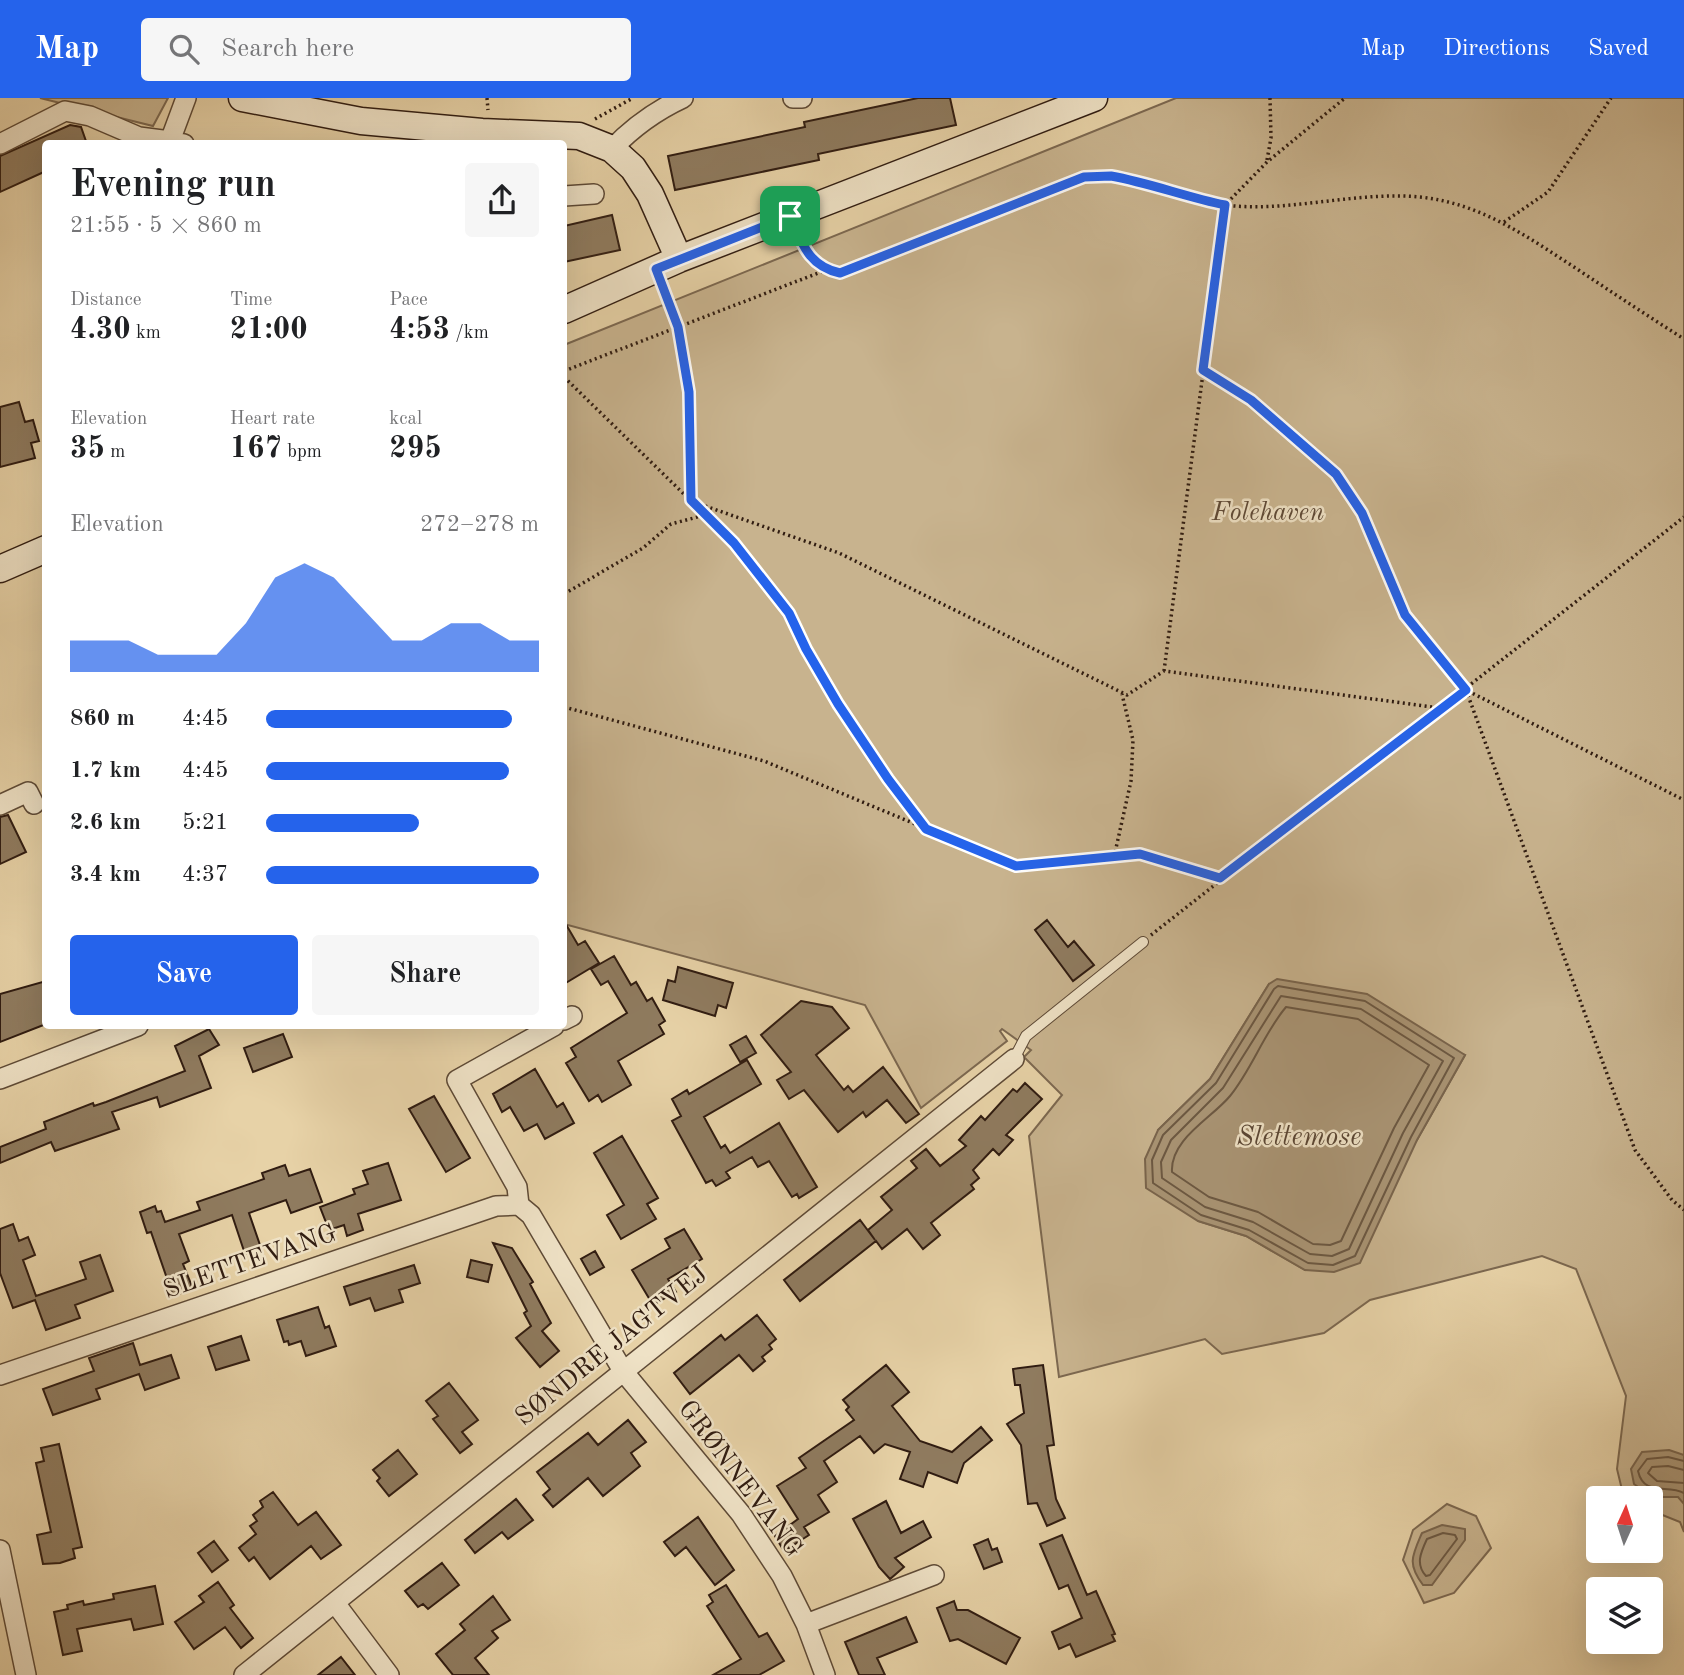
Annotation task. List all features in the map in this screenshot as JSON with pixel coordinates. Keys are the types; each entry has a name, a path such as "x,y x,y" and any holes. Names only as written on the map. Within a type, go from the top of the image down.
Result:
{"main road":[{"path":"242,98 361,121 482,132 579,136 612,149 634,168 650,194 667,264"},
{"path":"567,309 667,264 1094,98"},
{"path":"0,569 42,551"}],"street":[{"path":"177,140 186,98"},
{"path":"612,149 634,127 656,111 683,98"},
{"path":"793,98 802,98"},
{"path":"0,144 65,111 90,116 139,137 162,140"},
{"path":"567,197 594,194"},
{"path":"0,804 28,792 34,804"},
{"path":"0,1079 130,1029"},
{"path":"549,1029 457,1080 517,1187 519,1206 531,1215 623,1371"},
{"name":"SØNDRE JAGTVEJ","path":"244,1675 1014,1059"},
{"name":"SLETTEVANG","path":"0,1375 496,1206 519,1206"},
{"name":"GRØNNEVANG","path":"623,1371 741,1514 782,1576 806,1624 825,1675"},
{"path":"0,1550 26,1675"},
{"path":"806,1624 934,1575"},
{"path":"335,1603 389,1675"}],"lane":[{"path":"1014,1059 1026,1036 1143,942"}],"path":[{"path":"487,98 488,112"},
{"path":"579,136 597,116 633,98"},
{"path":"1267,162 1271,138 1270,98"},
{"path":"1164,671 1225,205 1267,162 1345,98"},
{"path":"1504,222 1548,192 1611,98"},
{"path":"790,216 813,261 827,270 840,273 1084,177 1111,176 1133,180 1190,198 1225,205 1266,206 1377,196 1422,197 1461,206 1504,222 1684,339"},
{"path":"667,264 689,392 691,500"},
{"path":"567,370 827,270"},
{"path":"1203,370 1251,400 1336,474 1362,513 1405,615 1466,690 1634,1150 1672,1200 1684,1210"},
{"path":"567,380 734,543 789,613 838,704 888,779 926,829"},
{"path":"691,500 839,553 1127,695 1164,671 1440,708"},
{"path":"567,592 643,548 671,524 705,514"},
{"path":"1143,942 1220,878 1466,690 1684,517"},
{"path":"1466,690 1684,800"},
{"path":"1114,856 1131,781 1133,740 1122,693"},
{"path":"567,708 764,761 1016,866 1140,854 1220,878"}],"green space":[{"path":"40,98 168,98 153,126"},
{"name":"Folehaven","path":"1176,98 1684,98 1684,1532 1680,1522 1663,1515 1663,1486 1621,1486 1617,1469 1626,1396 1576,1269 1542,1256 1370,1300 1324,1333 1222,1354 1205,1339 1059,1377 1029,1136 1062,1095 1024,1057 1031,1050 1002,1029 1000,1031 1007,1041 921,1108 865,1005 567,925 567,344","holes":["1269,984 1465,1055 1417,1140 1305,1270 1246,1236 1198,1221 1158,1130 1210,1079"]},
{"path":"1447,1504 1476,1516 1491,1548 1454,1593 1424,1603 1403,1560 1413,1530"}],"water":[{"name":"Slettemose","path":"1277,979 1367,994 1465,1055 1417,1140 1360,1263 1334,1272 1305,1270 1246,1236 1198,1221 1146,1188 1145,1159 1158,1130 1210,1079 1269,984"},
{"path":"1669,1450 1684,1455 1684,1504 1678,1497 1663,1497 1663,1486 1634,1484 1631,1469 1642,1452"},
{"path":"1442,1525 1465,1529 1465,1540 1432,1585 1423,1585 1413,1565 1414,1554 1422,1533"}],"building":[{"path":"918,98 950,98 956,125 818,154 819,160 675,190 668,156 805,127 804,122"},
{"path":"70,125 81,127 86,140 42,140 42,173 0,192 0,156"},
{"path":"612,215 620,250 567,261 567,225"},
{"path":"19,402 25,422 33,420 39,441 31,443 35,458 0,467 0,407"},
{"path":"8,815 26,852 0,864 0,817"},
{"path":"1047,920 1068,947 1074,941 1094,965 1073,981 1035,930"},
{"path":"567,926 578,945 585,941 599,963 567,982"},
{"path":"614,956 631,985 636,982 647,1001 652,998 665,1021 659,1025 664,1034 618,1061 631,1085 602,1102 598,1095 589,1101 566,1063 576,1057 571,1048 627,1013 608,981 601,985 591,969"},
{"path":"678,967 733,983 726,1008 718,1005 715,1016 663,1000 668,980 675,982"},
{"path":"42,982 42,1026 0,1042 0,994"},
{"path":"801,1001 832,1007 849,1028 816,1055 844,1090 848,1086 853,1092 883,1067 919,1114 906,1123 887,1100 866,1117 863,1112 838,1132 804,1090 789,1099 777,1080 791,1072 761,1035"},
{"path":"209,1029 219,1045 199,1056 211,1088 160,1107 157,1097 112,1112 119,1129 55,1151 51,1142 0,1163 0,1147 46,1129 44,1122 93,1103 94,1106 106,1102 185,1071 175,1046"},
{"path":"283,1034 292,1057 253,1072 244,1048"},
{"path":"746,1036 756,1053 740,1062 730,1045"},
{"path":"747,1060 761,1084 704,1117 721,1148 725,1145 730,1153 779,1123 817,1187 799,1198 797,1194 792,1197 769,1161 758,1167 752,1157 726,1172 730,1178 716,1186 712,1180 706,1183 672,1121 681,1116 672,1099 687,1090 689,1094"},
{"path":"535,1069 557,1107 563,1103 574,1123 545,1139 537,1124 524,1131 510,1107 502,1112 493,1094"},
{"path":"1025,1083 1042,1099 1006,1135 1013,1140 999,1155 993,1149 973,1170 979,1178 971,1185 974,1189 931,1223 940,1235 923,1249 907,1229 882,1249 876,1241 800,1301 784,1280 860,1220 875,1240 868,1230 892,1210 881,1197 917,1168 911,1161 926,1149 940,1166 966,1146 959,1140 981,1116 985,1120 1013,1089 1017,1092"},
{"path":"434,1096 470,1158 446,1172 409,1109"},
{"path":"622,1136 658,1198 647,1204 656,1219 621,1239 607,1215 624,1205 594,1153"},
{"path":"388,1163 401,1200 358,1214 363,1230 347,1236 344,1225 329,1230 320,1207 355,1194 353,1189 368,1184 363,1171"},
{"path":"285,1165 289,1176 310,1169 322,1202 291,1213 286,1200 249,1213 261,1248 245,1254 232,1215 179,1234 189,1261 183,1264 193,1289 173,1296 151,1232 147,1233 140,1212 155,1206 157,1212 161,1211 165,1222 200,1210 197,1202 264,1179 262,1173"},
{"path":"13,1224 19,1241 28,1237 35,1255 23,1260 36,1296 86,1279 80,1262 100,1255 113,1291 75,1305 80,1318 46,1330 35,1300 13,1308 0,1273 0,1229"},
{"path":"684,1229 702,1259 668,1279 676,1292 653,1305 632,1270 670,1248 665,1239"},
{"path":"493,1243 512,1248 533,1282 530,1284 551,1323 542,1331 559,1351 540,1367 516,1338 531,1326 524,1313 527,1311"},
{"path":"595,1251 604,1267 590,1275 581,1259"},
{"path":"471,1260 492,1265 488,1282 467,1277"},
{"path":"414,1265 420,1283 399,1290 403,1302 375,1311 370,1298 350,1305 344,1287"},
{"path":"318,1307 325,1328 329,1326 336,1346 306,1356 301,1341 289,1345 288,1341 284,1342 277,1320"},
{"path":"757,1315 776,1339 769,1345 772,1349 762,1357 765,1361 753,1371 739,1355 690,1394 674,1373 721,1335 725,1340"},
{"path":"241,1336 249,1360 216,1370 208,1347"},
{"path":"133,1343 140,1365 171,1355 179,1378 145,1390 139,1374 96,1389 100,1399 53,1415 43,1389 94,1371 89,1358"},
{"path":"886,1365 909,1392 892,1406 920,1441 952,1452 981,1427 992,1440 964,1463 957,1483 928,1472 923,1487 900,1479 910,1452 885,1444 874,1453 860,1436 824,1461 837,1482 818,1495 829,1512 804,1527 809,1535 784,1551 775,1536 798,1519 777,1486 806,1468 799,1458 854,1420 846,1410 849,1407 843,1400"},
{"path":"1043,1365 1054,1445 1047,1446 1056,1499 1065,1518 1047,1526 1037,1503 1028,1504 1021,1445 1007,1424 1024,1413 1020,1385 1015,1385 1013,1369"},
{"path":"449,1383 478,1420 462,1432 472,1444 460,1453 433,1419 438,1416 426,1401"},
{"path":"628,1420 646,1442 631,1453 640,1466 603,1496 588,1478 553,1507 543,1495 550,1489 537,1472 588,1433 598,1445"},
{"path":"59,1444 82,1547 73,1549 75,1558 60,1563 43,1564 37,1535 51,1532 36,1463 44,1461 41,1448"},
{"path":"398,1450 417,1474 389,1496 377,1481 380,1478 373,1470"},
{"path":"273,1492 298,1525 316,1512 341,1545 321,1559 311,1546 270,1579 254,1557 249,1561 239,1548 256,1534 250,1526 257,1521 253,1515 263,1507 260,1501"},
{"path":"516,1499 533,1520 508,1539 502,1532 475,1553 465,1540"},
{"path":"886,1501 901,1533 923,1521 931,1537 895,1558 904,1567 890,1579 879,1567 853,1519"},
{"path":"698,1517 734,1570 715,1585 686,1547 675,1556 664,1542"},
{"path":"1062,1535 1087,1595 1096,1591 1115,1634 1112,1635 1115,1641 1076,1657 1070,1644 1059,1649 1052,1632 1082,1618 1068,1585 1059,1589 1040,1544"},
{"path":"988,1539 992,1550 997,1548 1002,1562 984,1569 974,1545"},
{"path":"214,1541 228,1560 212,1572 198,1553"},
{"path":"442,1563 459,1585 428,1609 423,1604 418,1607 405,1591"},
{"path":"218,1582 234,1605 230,1608 253,1638 241,1648 225,1627 194,1649 175,1622 204,1602 199,1596"},
{"path":"726,1585 759,1637 767,1633 784,1661 759,1675 713,1675 741,1659 707,1606 713,1602 709,1595"},
{"path":"155,1586 163,1624 134,1630 131,1619 77,1629 82,1651 63,1655 54,1612 68,1609 67,1605 83,1601 84,1605 114,1599 113,1594"},
{"path":"493,1596 510,1620 492,1631 498,1638 475,1658 489,1675 453,1675 436,1654 465,1630 460,1624"},
{"path":"954,1601 957,1610 968,1610 1020,1638 1006,1664 958,1639 950,1641 937,1608"},
{"path":"906,1617 917,1642 877,1658 885,1675 859,1675 845,1642"},
{"path":"341,1657 355,1675 318,1675"}],"route":[{"path":"1111,176 1133,180 1190,198 1225,205 1203,370 1251,400 1336,474 1362,513 1405,615 1466,690 1220,878 1140,854 1016,866 926,829 888,779 838,704 789,613 734,543 691,500 689,392 678,327 656,269 790,216 813,261 827,270 840,273 1084,177 1111,176"}]}
